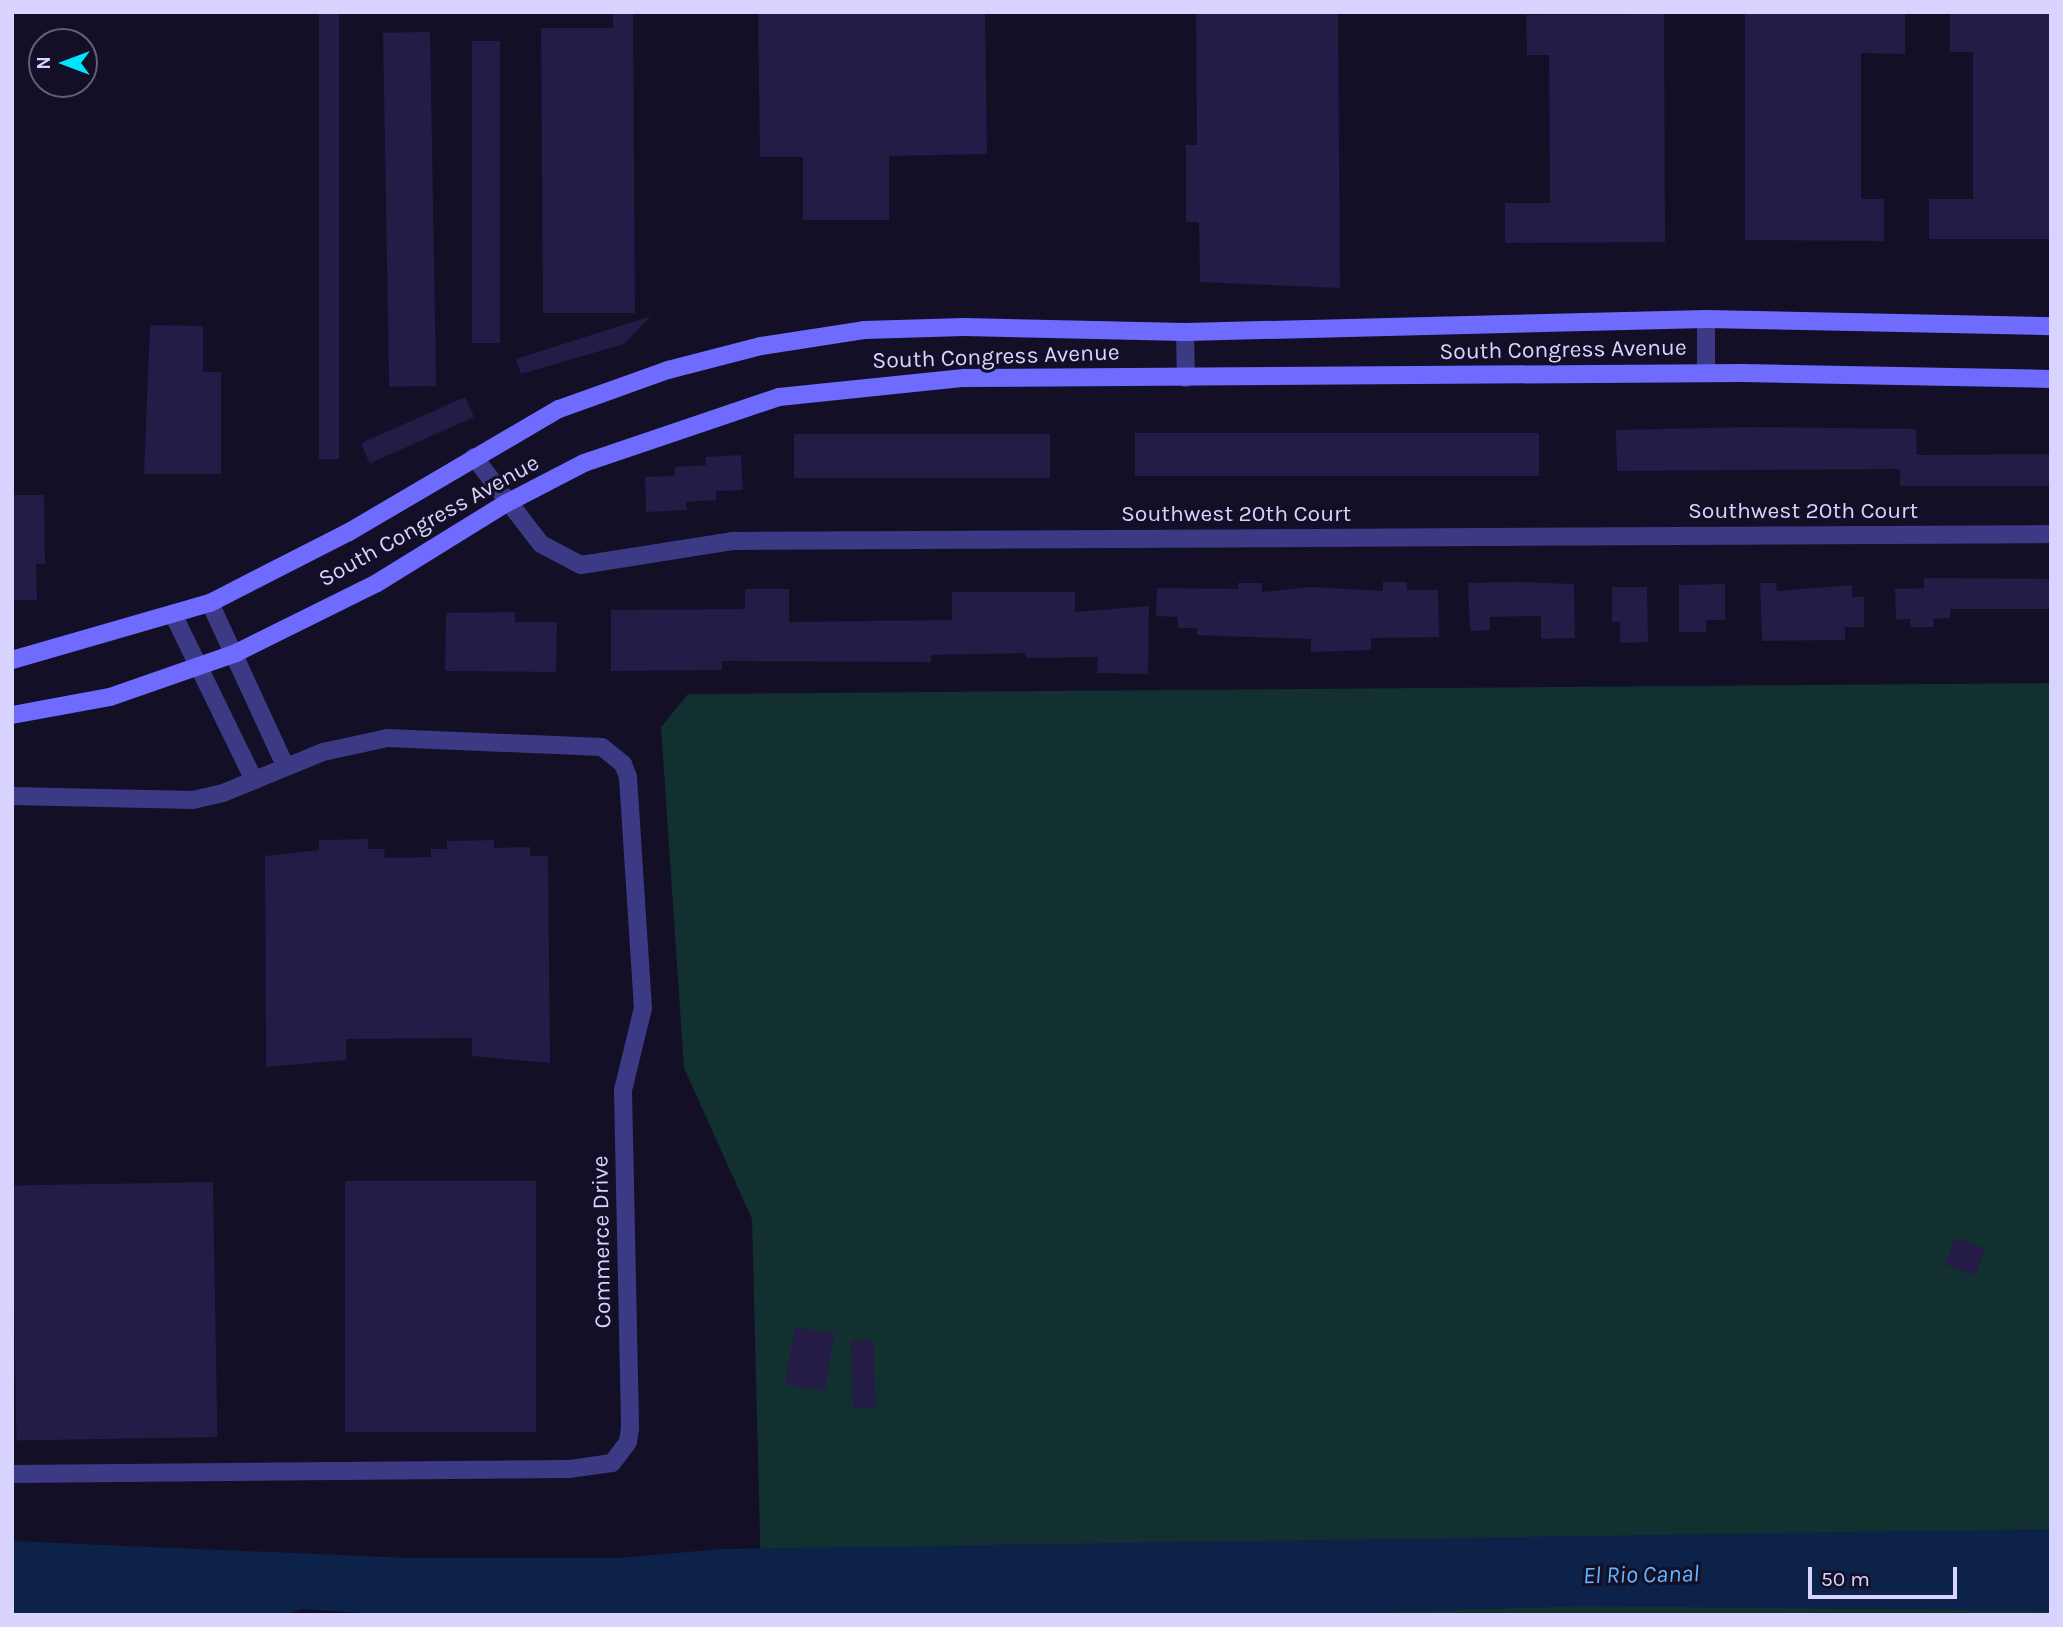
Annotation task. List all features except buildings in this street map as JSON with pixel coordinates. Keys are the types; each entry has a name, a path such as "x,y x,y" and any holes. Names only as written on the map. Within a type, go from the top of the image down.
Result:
{"main road":[{"name":"South Congress Avenue","path":"12,660 210,603 349,532 559,410 668,370 761,346 864,330 939,328 1185,332 1706,319 2051,326"},
{"name":"South Congress Avenue","path":"12,715 110,697 236,653 377,583 505,504 584,463 779,397 964,378 1706,373 2051,379"}],"street":[{"path":"1706,319 1706,373"},
{"path":"1185,332 1186,378"},
{"name":"Southwest 20th Court","path":"474,457 505,504 552,554 596,566 689,545 732,541 2051,534"},
{"path":"210,603 236,653 285,765"},
{"path":"173,614 202,665 254,780"},
{"name":"Commerce Drive","path":"12,796 193,800 254,780 285,765 387,738 589,745 614,754 623,764 643,1008 623,1090 628,1442 622,1454 600,1469 12,1474"}],"green space":[{"path":"2051,683 2051,1615 762,1615 752,1219 684,1068 661,727 688,694"}],"water":[{"name":"El Rio Canal","path":"2051,1529 2051,1611 1584,1606 1302,1615 394,1615 301,1609 284,1615 12,1615 12,1541 409,1558 617,1558 722,1549"}]}
